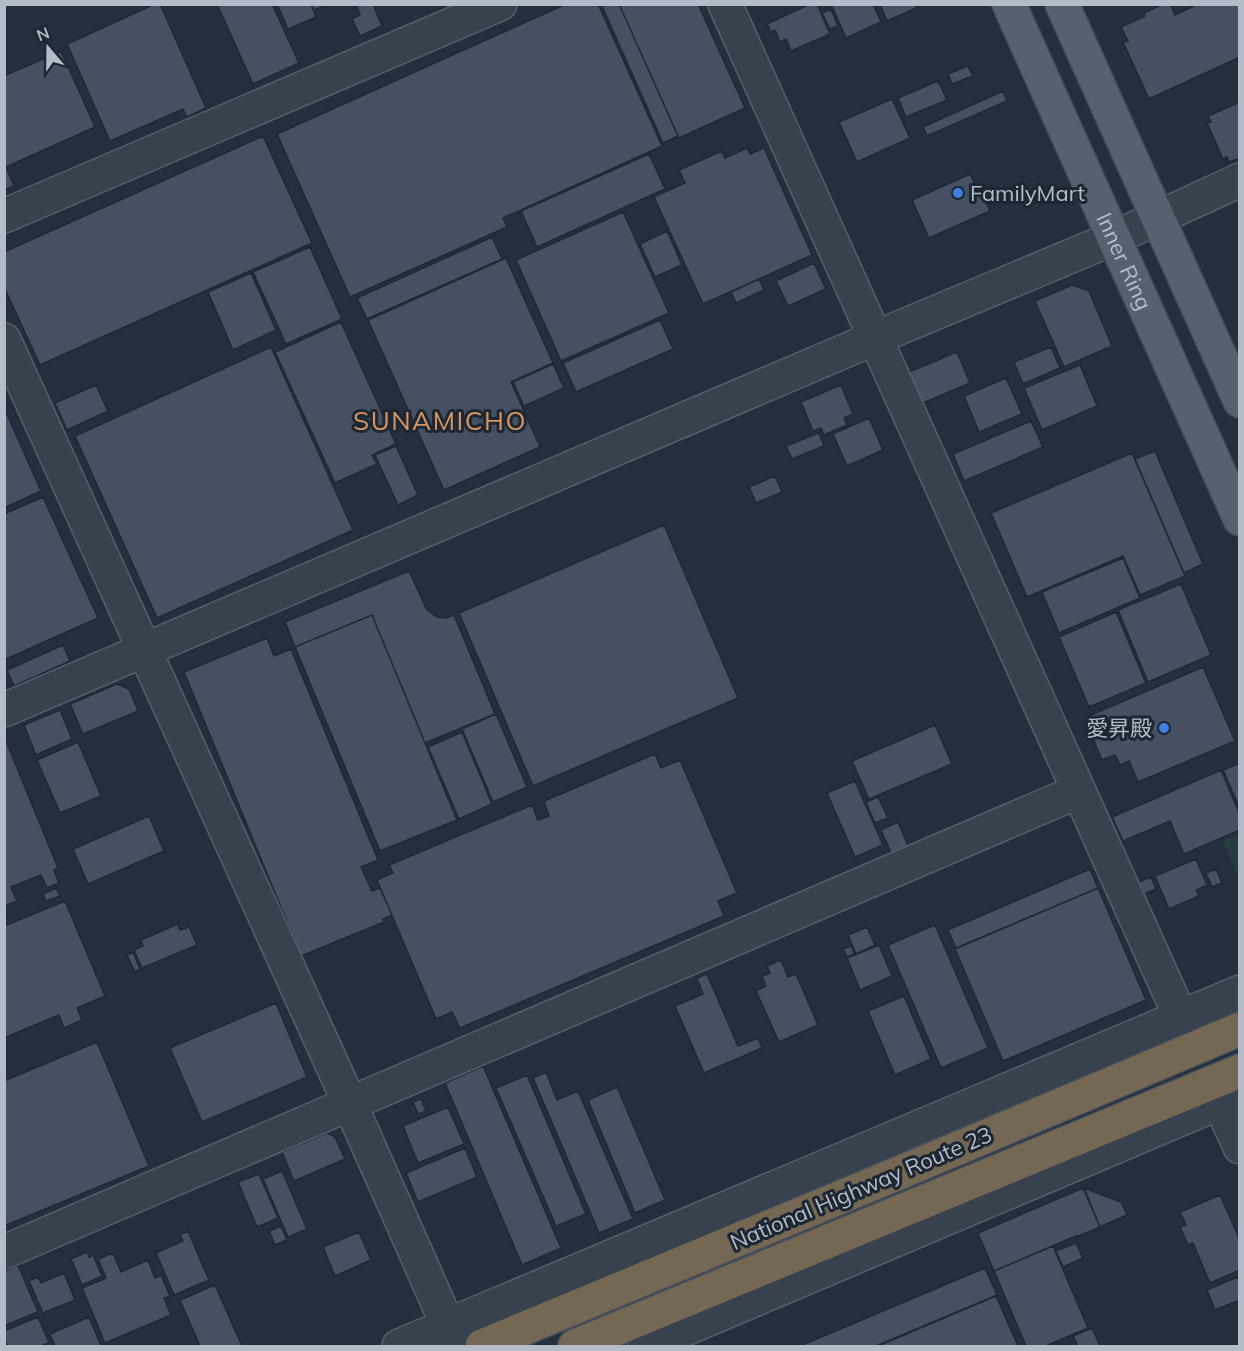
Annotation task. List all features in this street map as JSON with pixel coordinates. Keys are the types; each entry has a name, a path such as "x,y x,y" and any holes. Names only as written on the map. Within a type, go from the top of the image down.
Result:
{"highway":[{"name":"National Highway Route 23","path":"482,1347 1239,1029"},
{"name":"National Highway Route 23","path":"575,1347 1239,1071"}],"main road":[{"name":"Inner Ring","path":"1009,4 1239,519"},
{"path":"1062,4 1239,401"}],"street":[{"path":"4,216 500,4"},
{"path":"725,4 1181,1018"},
{"path":"4,710 1114,238 1239,180"},
{"path":"4,340 453,1336"},
{"path":"4,1252 1079,791"},
{"path":"399,1347 453,1336 1239,992"},
{"path":"645,1347 1230,1098 1239,1147"}],"green space":[{"path":"1239,834 1239,879 1223,841"}],"building":[{"path":"155,4 160,4 206,108 187,117 183,109 110,141 67,44"},
{"path":"217,4 272,4 299,63 253,84"},
{"path":"277,4 311,4 316,17 288,29"},
{"path":"311,4 326,4 326,5 314,10"},
{"path":"356,4 373,4 382,26 360,36 352,19 360,15"},
{"path":"566,4 598,4 662,146 503,218 507,227 350,297 277,134"},
{"path":"619,4 678,136 663,143 602,6"},
{"path":"619,4 698,4 745,108 679,138"},
{"path":"810,4 817,4 830,34 791,51 786,39 780,42 775,30 771,32 767,24"},
{"path":"831,4 873,4 881,22 846,38"},
{"path":"880,4 915,4 916,8 887,21"},
{"path":"1163,4 1170,4 1175,15 1198,4 1240,4 1240,57 1149,99 1123,42 1128,41 1121,27 1145,16 1144,13"},
{"path":"831,9 838,26 830,29 822,13"},
{"path":"61,51 95,127 6,167 14,186 4,190 4,76"},
{"path":"968,66 973,76 952,84 948,74"},
{"path":"938,81 947,100 906,117 898,98"},
{"path":"1003,91 1007,101 927,136 923,127"},
{"path":"892,99 910,138 857,162 839,122"},
{"path":"1240,102 1240,158 1229,162 1227,157 1223,159 1207,123 1211,122 1208,116"},
{"path":"263,136 312,243 40,365 4,287 4,252"},
{"path":"747,148 750,154 764,148 812,255 703,304 654,197 685,183 679,170 722,151 725,158"},
{"path":"649,154 665,189 537,247 521,211"},
{"path":"970,174 990,211 929,238 912,200"},
{"path":"623,212 669,313 561,361 516,260"},
{"path":"667,231 682,265 655,277 640,244"},
{"path":"492,237 502,259 367,319 357,298"},
{"path":"310,247 342,319 286,344 253,272"},
{"path":"506,258 553,363 511,382 540,447 444,490 368,320"},
{"path":"814,263 826,289 788,306 776,281"},
{"path":"251,273 276,330 233,350 208,292"},
{"path":"759,279 764,290 736,303 731,292"},
{"path":"1072,285 1089,291 1112,346 1064,367 1035,301"},
{"path":"660,320 673,349 576,392 563,363"},
{"path":"341,322 396,444 372,455 377,464 335,483 275,352"},
{"path":"271,347 353,530 157,618 75,436"},
{"path":"1051,347 1060,368 1023,384 1014,362"},
{"path":"957,352 970,383 923,403 909,372"},
{"path":"553,364 564,388 524,406 513,382"},
{"path":"1080,365 1097,406 1042,430 1024,388"},
{"path":"1006,378 1022,414 979,432 964,396"},
{"path":"96,385 108,411 67,430 55,403"},
{"path":"841,385 853,414 844,418 847,425 824,435 821,428 813,431 801,402"},
{"path":"6,412 41,491 4,508 4,413"},
{"path":"869,418 883,450 847,466 833,434"},
{"path":"1031,421 1043,447 964,481 953,454"},
{"path":"819,433 824,446 792,459 786,446"},
{"path":"396,446 418,495 398,505 375,455"},
{"path":"1155,451 1203,564 1184,573 1135,459"},
{"path":"1132,453 1185,576 1140,595 1123,556 1027,597 991,513"},
{"path":"775,476 782,492 756,503 749,487"},
{"path":"43,497 98,618 4,660 4,514"},
{"path":"664,525 738,698 533,786 459,613"},
{"path":"1123,558 1140,598 1059,633 1042,592"},
{"path":"409,571 427,610 437,617 446,618 454,615 495,714 425,743 372,615 295,647 285,622"},
{"path":"1181,584 1211,655 1148,682 1118,610"},
{"path":"1116,612 1146,683 1089,707 1059,637"},
{"path":"372,615 457,820 380,851 295,647"},
{"path":"267,638 274,656 291,649 378,860 361,867 372,891 380,888 392,915 383,919 384,922 301,956 184,672"},
{"path":"63,645 70,661 14,686 7,670"},
{"path":"1203,667 1235,741 1138,782 1129,761 1120,765 1115,755 1102,760 1084,718"},
{"path":"117,684 129,689 138,711 83,734 70,704"},
{"path":"60,710 72,739 36,755 24,725"},
{"path":"496,714 527,787 493,802 462,729"},
{"path":"935,725 952,764 869,799 852,761"},
{"path":"462,732 492,804 459,819 428,747"},
{"path":"6,741 58,868 54,870 59,883 47,888 41,875 11,887 17,901 4,906 4,742"},
{"path":"78,742 101,796 60,813 37,760"},
{"path":"655,754 661,768 680,760 737,893 718,901 724,916 460,1028 452,1012 436,1019 377,880 393,873 389,865 532,805 538,820 549,816 544,801"},
{"path":"1240,763 1240,809 1223,770"},
{"path":"1221,770 1240,815 1240,830 1184,854 1170,821 1123,841 1112,817"},
{"path":"855,781 883,845 855,857 827,793"},
{"path":"878,797 888,818 875,823 866,802"},
{"path":"149,816 164,851 88,884 73,849"},
{"path":"898,822 909,848 892,855 881,830"},
{"path":"1196,859 1207,885 1196,890 1199,896 1169,909 1155,876"},
{"path":"1090,869 1098,888 956,948 948,930"},
{"path":"1216,869 1222,883 1212,887 1206,873"},
{"path":"1151,877 1156,889 1144,894 1139,882"},
{"path":"56,888 60,896 46,901 43,894"},
{"path":"1098,888 1146,1000 1003,1061 955,949"},
{"path":"65,901 105,996 77,1008 82,1020 64,1028 59,1015 4,1038 4,926"},
{"path":"178,924 180,930 189,927 197,945 142,968 134,950 143,946 141,940"},
{"path":"935,925 988,1048 941,1068 888,945"},
{"path":"867,927 875,945 856,954 848,935"},
{"path":"879,945 892,976 860,990 847,958"},
{"path":"851,946 854,954 847,957 843,949"},
{"path":"133,952 140,969 135,972 127,955"},
{"path":"781,960 788,977 796,974 818,1025 779,1042 756,991 766,986 762,976 770,973 767,966"},
{"path":"707,974 738,1046 758,1038 762,1048 704,1073 675,1006 703,994 697,978"},
{"path":"904,996 931,1059 895,1075 868,1011"},
{"path":"276,1003 307,1077 202,1122 170,1048"},
{"path":"97,1042 149,1166 4,1226 4,1081"},
{"path":"483,1066 561,1248 522,1265 445,1083"},
{"path":"546,1072 557,1100 578,1091 633,1219 599,1233 533,1078"},
{"path":"527,1075 586,1214 556,1226 496,1088"},
{"path":"617,1087 665,1200 635,1213 588,1100"},
{"path":"421,1099 426,1111 418,1114 413,1102"},
{"path":"448,1107 464,1144 418,1163 403,1126"},
{"path":"327,1133 335,1137 345,1159 294,1181 282,1152"},
{"path":"465,1148 477,1177 418,1202 406,1173"},
{"path":"282,1171 307,1229 288,1237 263,1179"},
{"path":"259,1174 278,1218 257,1227 238,1182"},
{"path":"1083,1188 1100,1227 994,1271 978,1233"},
{"path":"1084,1188 1121,1202 1127,1215 1100,1227"},
{"path":"1220,1195 1240,1240 1240,1270 1210,1283 1193,1243 1188,1245 1180,1227 1186,1225 1180,1212"},
{"path":"281,1226 287,1240 275,1245 269,1231"},
{"path":"188,1231 209,1280 174,1295 156,1253 183,1241 180,1235"},
{"path":"359,1232 371,1260 335,1276 323,1247"},
{"path":"1076,1243 1083,1258 1063,1267 1056,1251"},
{"path":"1053,1246 1088,1328 1046,1346 1026,1346 994,1271"},
{"path":"87,1252 89,1257 93,1255 102,1276 82,1285 71,1259"},
{"path":"113,1253 121,1272 148,1260 155,1278 161,1275 170,1296 164,1298 171,1315 105,1343 82,1288 106,1278 98,1259"},
{"path":"18,1265 38,1312 4,1326 4,1271"},
{"path":"985,1268 997,1295 876,1346 800,1346"},
{"path":"64,1273 75,1300 43,1313 29,1281 38,1277 41,1283"},
{"path":"1237,1277 1240,1282 1240,1300 1215,1310 1207,1290"},
{"path":"215,1285 242,1346 200,1346 180,1300"},
{"path":"996,1296 1018,1346 878,1346"},
{"path":"38,1317 49,1343 40,1346 8,1346 4,1339 4,1331"},
{"path":"89,1317 101,1346 55,1346 50,1334"},
{"path":"1092,1328 1100,1346 1078,1346 1073,1336"}],"place":[{"name":"FamilyMart","path":"958,193"},
{"name":"愛昇殿","path":"1164,728"}],"district":[{"name":"SUNAMICHO","path":"440,420"}]}
